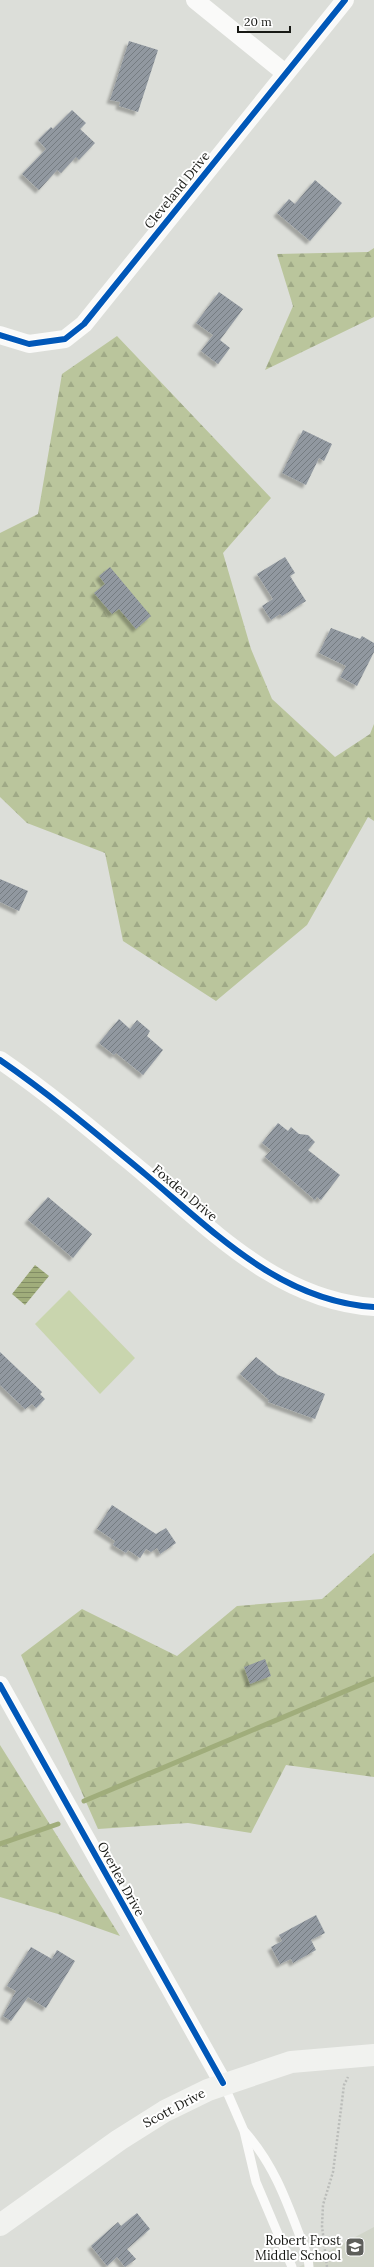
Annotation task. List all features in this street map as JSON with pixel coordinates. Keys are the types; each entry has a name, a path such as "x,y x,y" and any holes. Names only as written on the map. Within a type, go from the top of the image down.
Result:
{"street":[{"path":"195,0 285,73"},
{"name":"Cleveland Drive","path":"0,335 28,344 65,339 84,324 285,73 346,0"},
{"name":"Foxden Drive","path":"0,1060 41,1088 208,1227 271,1274 312,1295 336,1303 374,1307"},
{"name":"Overlea Drive","path":"0,1685 224,2083"},
{"name":"Scott Drive","path":"0,2225 148,2121 224,2083 291,2062 374,2054"}],"lane":[{"path":"224,2083 244,2131 256,2182 292,2267"},
{"path":"244,2131 261,2150 275,2173 308,2257 309,2267"}],"path":[{"path":"327,2267 322,2226 323,2204 334,2172 344,2085 349,2075"}],"shaded area":[{"path":"35,1265 49,1276 25,1305 12,1294"},
{"path":"69,1290 135,1358 100,1394 35,1324"},
{"name":"Robert Frost Middle School","path":"374,2227 374,2267 299,2267"}],"green space":[{"path":"374,248 374,317 265,370 293,306 277,254 368,252"},
{"path":"117,336 271,498 223,553 251,649 272,699 335,757 370,734 374,724 374,821 368,817 307,925 216,1001 123,941 105,853 27,823 0,797 0,533 38,514 62,374"},
{"path":"374,1553 374,1777 286,1765 251,1833 188,1823 98,1829 21,1655 82,1609 177,1656 237,1606 322,1599"},
{"path":"0,1745 120,1936 58,1914 0,1897"}],"building":[{"path":"129,41 158,50 138,112 119,106 120,102 110,100"},
{"path":"72,110 86,123 80,129 95,143 79,160 76,157 61,173 57,170 39,190 22,174 46,149 38,140 51,127 53,129"},
{"path":"315,180 342,203 310,241 277,213 289,199 295,204"},
{"path":"219,292 243,309 220,340 230,348 218,364 201,351 213,335 196,323"},
{"path":"303,430 332,444 324,461 319,458 306,485 282,473"},
{"path":"285,557 295,573 290,576 306,601 282,616 280,614 271,620 262,606 273,599 257,574"},
{"path":"110,567 151,616 136,629 119,609 112,614 94,593 105,584 99,576"},
{"path":"331,628 360,639 362,636 374,643 374,652 357,686 340,677 346,666 319,653"},
{"path":"0,879 28,891 19,911 0,902"},
{"path":"119,1019 130,1029 137,1020 150,1031 147,1036 163,1050 143,1075 116,1053 114,1055 99,1043"},
{"path":"278,1123 288,1131 291,1127 299,1134 308,1135 315,1142 308,1150 340,1175 321,1200 317,1197 315,1200 265,1157 271,1150 262,1143"},
{"path":"48,1197 92,1234 73,1258 28,1220"},
{"path":"0,1352 42,1392 40,1394 45,1399 36,1408 32,1404 25,1409 0,1385"},
{"path":"256,1357 278,1375 325,1394 315,1419 268,1402 269,1400 240,1374"},
{"path":"112,1505 156,1534 166,1528 176,1543 160,1554 157,1548 151,1552 146,1549 140,1558 128,1550 126,1553 113,1545 115,1541 97,1529"},
{"path":"265,1659 271,1676 250,1684 244,1667"},
{"path":"316,1915 325,1933 311,1940 316,1950 293,1963 291,1959 280,1964 271,1947 282,1941 279,1935"},
{"path":"31,1947 52,1959 57,1950 75,1961 46,2008 28,1997 11,2021 3,2016 16,1991 7,1986"},
{"path":"137,2213 150,2229 127,2249 136,2259 125,2267 117,2257 107,2266 91,2246 118,2222 121,2226"}],"waterway":[{"path":"84,1801 374,1679"},
{"path":"0,1844 58,1824"}],"cycle path":[{"path":"0,335 29,344 65,339 84,324 345,0"},
{"path":"0,1060 38,1087 223,1240 250,1260 278,1278 308,1292 340,1302 374,1307"},
{"path":"0,1685 223,2083"}],"place":[{"name":"Robert Frost Middle School","path":"355,2247"}]}
